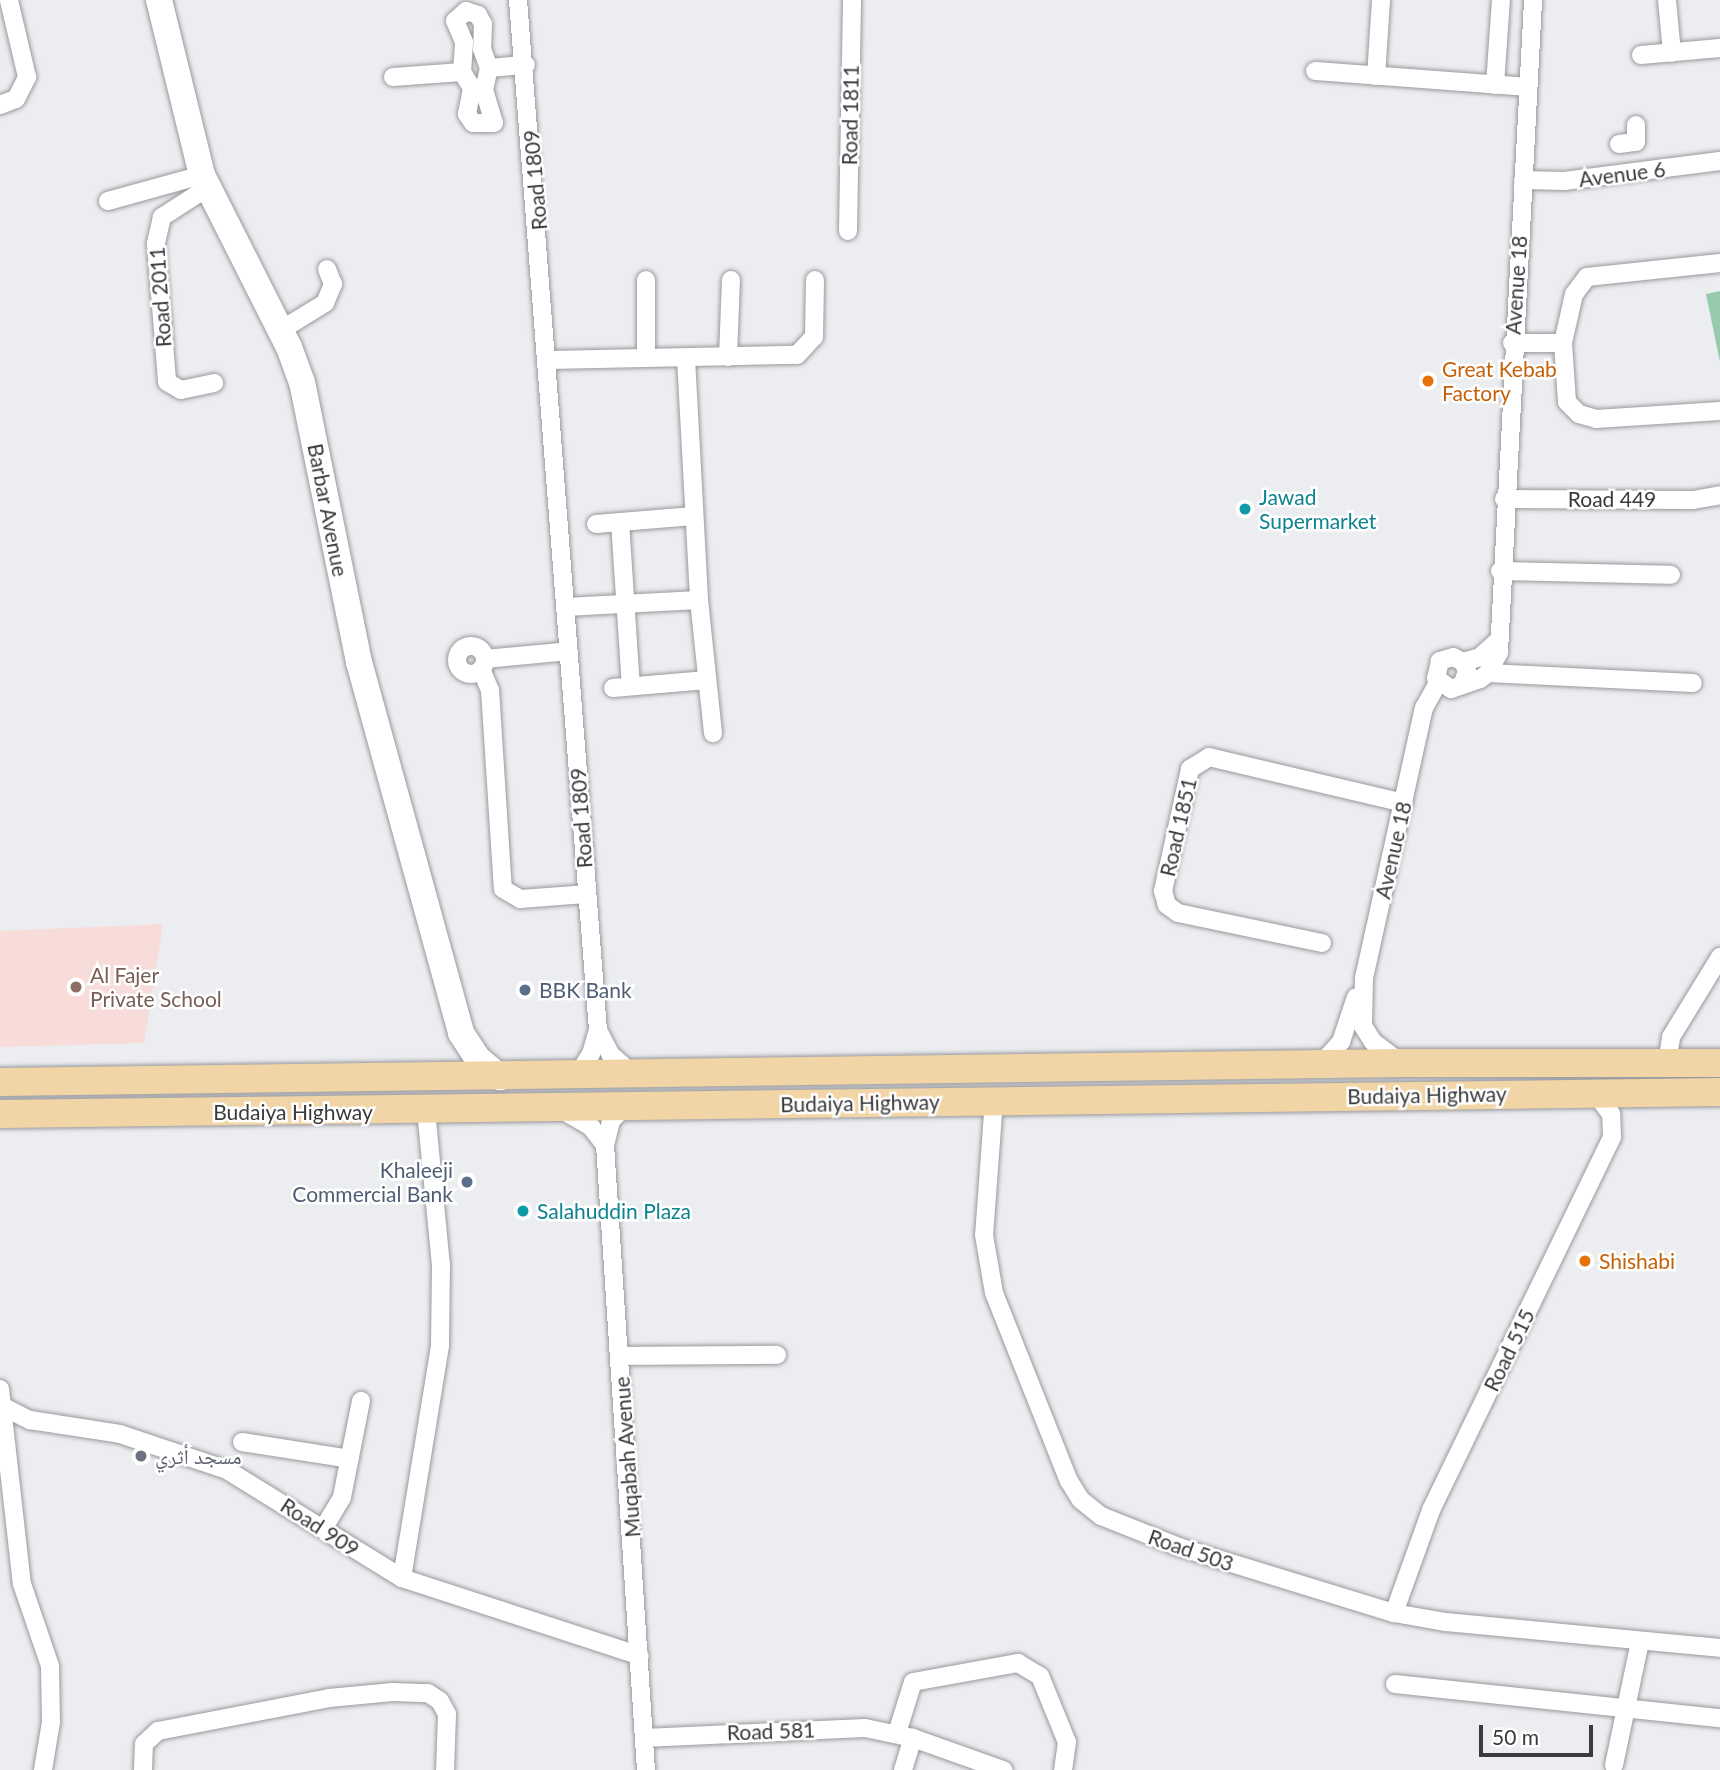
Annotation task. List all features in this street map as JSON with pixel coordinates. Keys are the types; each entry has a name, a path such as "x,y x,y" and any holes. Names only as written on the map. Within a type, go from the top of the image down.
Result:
{"main road":[{"name":"Budaiya Highway","path":"0,1082 442,1079 1401,1063 1720,1063"},
{"path":"738,1073 739,1104"},
{"name":"Budaiya Highway","path":"0,1114 562,1110 994,1100 1720,1092"}],"street":[{"path":"0,105 16,99 27,77 9,0"},
{"name":"Barbar Avenue","path":"159,0 204,181 281,330 304,391 359,662 461,1033 477,1058 500,1077"},
{"name":"Road 1809","path":"518,0 526,65 550,360 565,607 598,1030 591,1054 577,1076"},
{"name":"Road 1811","path":"848,231 852,0"},
{"path":"1376,76 1381,0"},
{"path":"1495,85 1501,0"},
{"name":"Avenue 18","path":"1488,673 1495,663 1499,640 1512,343 1533,0"},
{"path":"1667,0 1672,53"},
{"path":"462,72 473,45 489,68"},
{"path":"1641,55 1720,48"},
{"path":"489,68 526,65"},
{"path":"489,68 468,118 477,124 513,121"},
{"path":"1315,71 1526,87"},
{"path":"393,77 462,72"},
{"path":"462,72 478,91 494,123"},
{"path":"1630,137 1640,172"},
{"name":"Avenue 6","path":"1523,180 1564,181 1720,161"},
{"path":"108,201 204,181"},
{"name":"Road 2011","path":"204,181 162,217 156,244 167,382 181,390 214,383"},
{"path":"1720,263 1587,277 1574,295 1563,343 1567,402 1580,414 1596,419 1720,411"},
{"path":"281,330 325,303 333,284 327,269"},
{"path":"646,280 646,358"},
{"path":"728,357 731,280"},
{"path":"550,360 791,356 808,348 815,330 815,280"},
{"path":"1512,343 1563,343"},
{"path":"686,358 699,600 713,733"},
{"name":"Road 449","path":"1504,499 1693,500 1720,495"},
{"path":"596,524 694,516"},
{"path":"620,522 631,687"},
{"path":"1500,571 1671,575"},
{"path":"565,607 699,600"},
{"path":"1451,686 1434,674 1440,661 1452,657 1463,662 1480,657 1499,640"},
{"path":"569,651 483,664 491,690 503,888 520,899 586,894"},
{"path":"1451,686 1467,676 1463,662"},
{"path":"1451,686 1488,673 1693,683"},
{"path":"613,688 707,680"},
{"name":"Avenue 18","path":"1321,1064 1345,1034 1364,978 1427,699 1451,686"},
{"name":"Road 1851","path":"1322,943 1178,913 1167,905 1163,891 1190,769 1209,757 1404,803"},
{"path":"1667,1063 1671,1037 1720,957"},
{"name":"Avenue 18","path":"1364,978 1363,1026 1373,1042 1401,1063"},
{"name":"Road 1809","path":"598,1030 611,1055 633,1074"},
{"path":"442,1079 455,1058 461,1033"},
{"name":"Road 515","path":"1394,1613 1431,1510 1609,1146 1614,1129 1611,1114 1595,1093"},
{"name":"Road 503","path":"994,1100 984,1235 994,1293 1069,1481 1082,1500 1101,1516 1180,1547 1394,1613 1640,1642 1720,1648"},
{"name":"Muqabah Avenue","path":"623,1108 608,1128 605,1144 646,1770"},
{"path":"562,1110 591,1127 605,1144"},
{"path":"402,1578 440,1345 441,1266 426,1111"},
{"path":"620,1356 777,1355"},
{"path":"0,1389 22,1584 50,1666 51,1722 43,1770"},
{"path":"323,1529 342,1497 361,1401"},
{"name":"Road 909","path":"0,1405 30,1420 120,1434 175,1449 227,1470 402,1578 640,1656"},
{"path":"242,1442 350,1459"},
{"path":"1614,1765 1640,1642"},
{"path":"903,1770 913,1682 1018,1663 1040,1676 1063,1731 1068,1753 1063,1770"},
{"path":"1395,1684 1626,1706 1720,1718"},
{"path":"144,1770 144,1744 158,1731 308,1701 393,1692 428,1693 440,1701 447,1714 445,1770"},
{"name":"Road 581","path":"644,1738 865,1728 905,1736 1003,1770"}],"shaded area":[{"name":"Al Fajer Private School","path":"163,924 144,1043 0,1047 0,931"}],"green space":[{"path":"1720,291 1720,362 1706,294"}],"place":[{"name":"Great Kebab Factory","path":"1428,381"},
{"name":"Jawad Supermarket","path":"1245,509"},
{"name":"Al Fajer Private School","path":"76,987"},
{"name":"BBK Bank","path":"525,990"},
{"name":"Khaleeji Commercial Bank","path":"467,1182"},
{"name":"Salahuddin Plaza","path":"523,1211"},
{"name":"Shishabi","path":"1585,1261"},
{"name":"مسجد أثري","path":"141,1456"}]}
